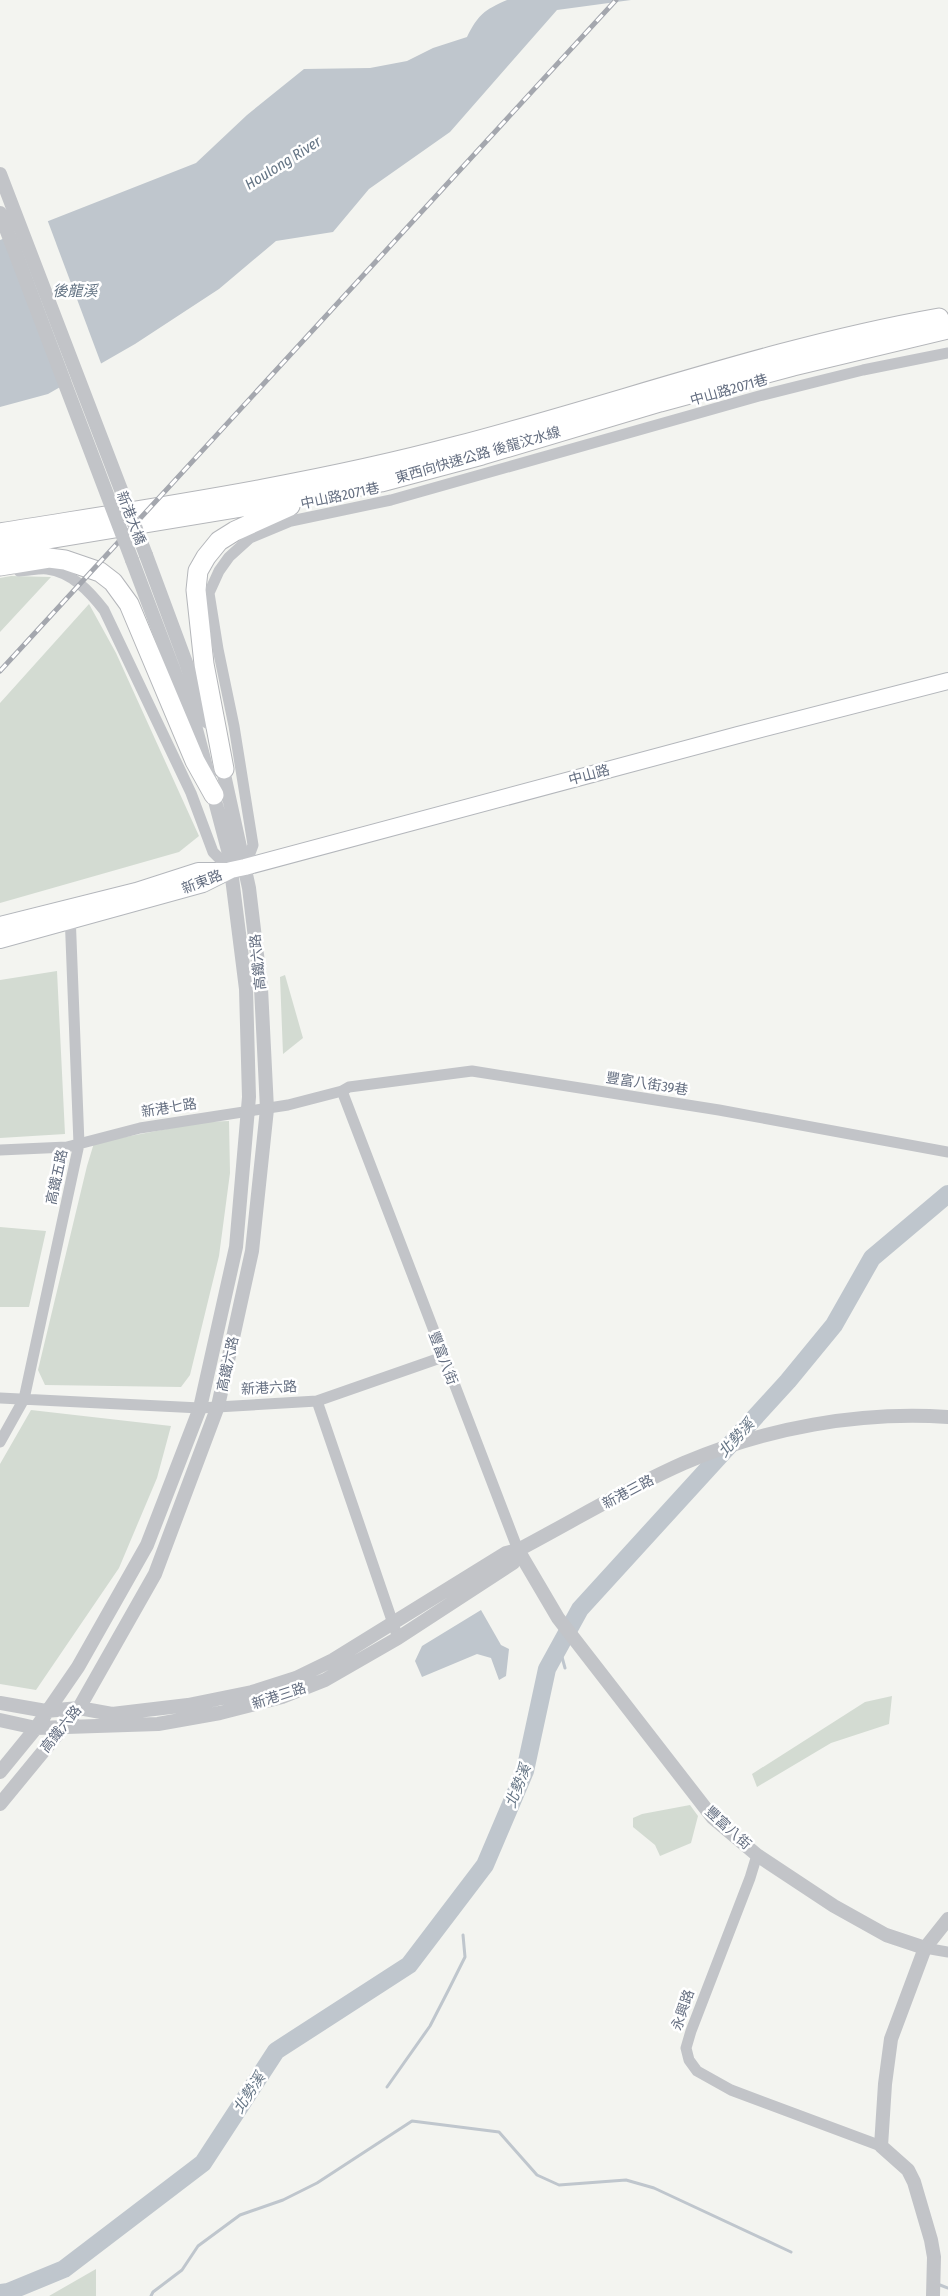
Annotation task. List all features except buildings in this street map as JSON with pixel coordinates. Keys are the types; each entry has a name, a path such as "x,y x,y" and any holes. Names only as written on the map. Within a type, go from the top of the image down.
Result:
{"highway":[{"name":"東西向快速公路 後龍汶水線","path":"0,533 301,483 364,470 458,446 819,343 948,317"},
{"name":"東西向快速公路 後龍汶水線","path":"0,547 314,495 381,482 482,456 660,402 794,366 948,329"},
{"path":"224,769 204,664 196,590 198,571 219,541 314,495"},
{"path":"0,566 49,558 65,560 100,572 112,582 129,604 195,761 214,795"}],"main road":[{"name":"中山路","path":"238,869 729,737 948,681"},
{"name":"新東路","path":"0,926 70,915 203,884 238,869"},
{"name":"新東路","path":"0,940 70,915"}],"street":[{"name":"新港大橋","path":"0,174 146,555 224,769 238,869"},
{"name":"新港大橋","path":"0,213 196,730 214,795 238,869"},
{"name":"中山路2071巷","path":"238,869 253,845 234,726 215,648 209,593 219,571 229,557 250,538 291,521 391,500 835,377 948,354"},
{"path":"0,573 47,569 66,575 89,590 104,610 191,793 213,852 238,869"},
{"path":"128,660 148,657"},
{"name":"高鐵六路","path":"0,1804 79,1708 155,1574 218,1406 252,1251 267,1109 262,988 249,888 238,869"},
{"name":"高鐵六路","path":"0,1772 36,1728 78,1667 147,1545 200,1408 236,1248 248,1112 246,989 238,869"},
{"name":"高鐵五路","path":"0,1442 24,1399 79,1144 70,915"},
{"name":"豐富八街39巷","path":"342,1091 348,1087 472,1071 720,1110 948,1152"},
{"name":"新港七路","path":"0,1150 68,1147 140,1128 267,1109 342,1091"},
{"name":"豐富八街","path":"342,1091 518,1550 558,1618 705,1809 757,1855 834,1906 886,1935 925,1948"},
{"name":"新港六路","path":"0,1398 200,1408 317,1401 443,1357"},
{"path":"317,1401 395,1632"},
{"name":"新港三路","path":"0,1720 36,1728 158,1724 246,1707 282,1697 325,1680 506,1553 518,1550 684,1463 769,1434 856,1419 898,1416 948,1417"},
{"name":"新港三路","path":"0,1702 46,1711 79,1708 112,1714 188,1705 252,1692 296,1678 395,1632"},
{"name":"永興路","path":"757,1855 750,1878 691,2031 686,2048 689,2060 697,2071 731,2090 882,2146"},
{"path":"933,2286 931,2240 914,2182 908,2170 882,2146 884,2084 891,2039 925,1948 948,1919"},
{"path":"925,1948 948,1952"}],"shaded area":[{"path":"11,576 51,577 0,632 0,578"},
{"path":"89,604 116,653 199,836 179,852 0,903 0,703"},
{"path":"57,971 65,1134 0,1138 0,980"},
{"path":"285,975 303,1038 283,1054 280,977"},
{"path":"229,1121 230,1173 219,1256 190,1375 181,1387 45,1385 38,1370 94,1143 203,1122"},
{"path":"0,1227 46,1231 29,1307 0,1307"},
{"path":"31,1410 171,1426 157,1478 119,1568 36,1690 0,1684 0,1464"},
{"path":"892,1696 889,1724 831,1743 757,1787 752,1774 865,1702"},
{"path":"690,1805 698,1816 691,1843 660,1856 655,1845 633,1827 633,1818 642,1814"},
{"path":"96,2269 96,2296 49,2296"}],"water":[{"name":"後龍溪","path":"507,0 631,0 557,10 450,132 369,189 333,232 276,241 219,289 135,344 48,394 0,407 0,240 196,163 247,115 304,69 370,68 407,61 433,48 467,37 482,14"},
{"path":"481,1610 501,1645 509,1649 506,1676 499,1680 491,1658 477,1654 422,1677 415,1661 422,1646"}],"pier":[{"path":"47,219 102,366 72,383 15,231"}],"waterway":[{"name":"北勢溪","path":"0,2293 8,2292 64,2269 203,2163 276,2051 409,1965 485,1865 525,1771 547,1669 580,1609 788,1381 834,1325 872,1258 948,1194"},
{"path":"559,1646 565,1668"},
{"path":"387,2087 430,2026 449,1989 465,1957 463,1935"},
{"path":"151,2296 153,2292 182,2270 198,2246 240,2215 283,2200 317,2183 412,2121 499,2132 537,2175 559,2185 626,2180 654,2188 791,2252"},
{"path":"940,2285 948,2288"}],"tunnel":[{"path":"160,656 208,649"}],"railway":[{"path":"0,671 616,0"}],"water label":[{"name":"Houlong River","path":"283,163"}]}
